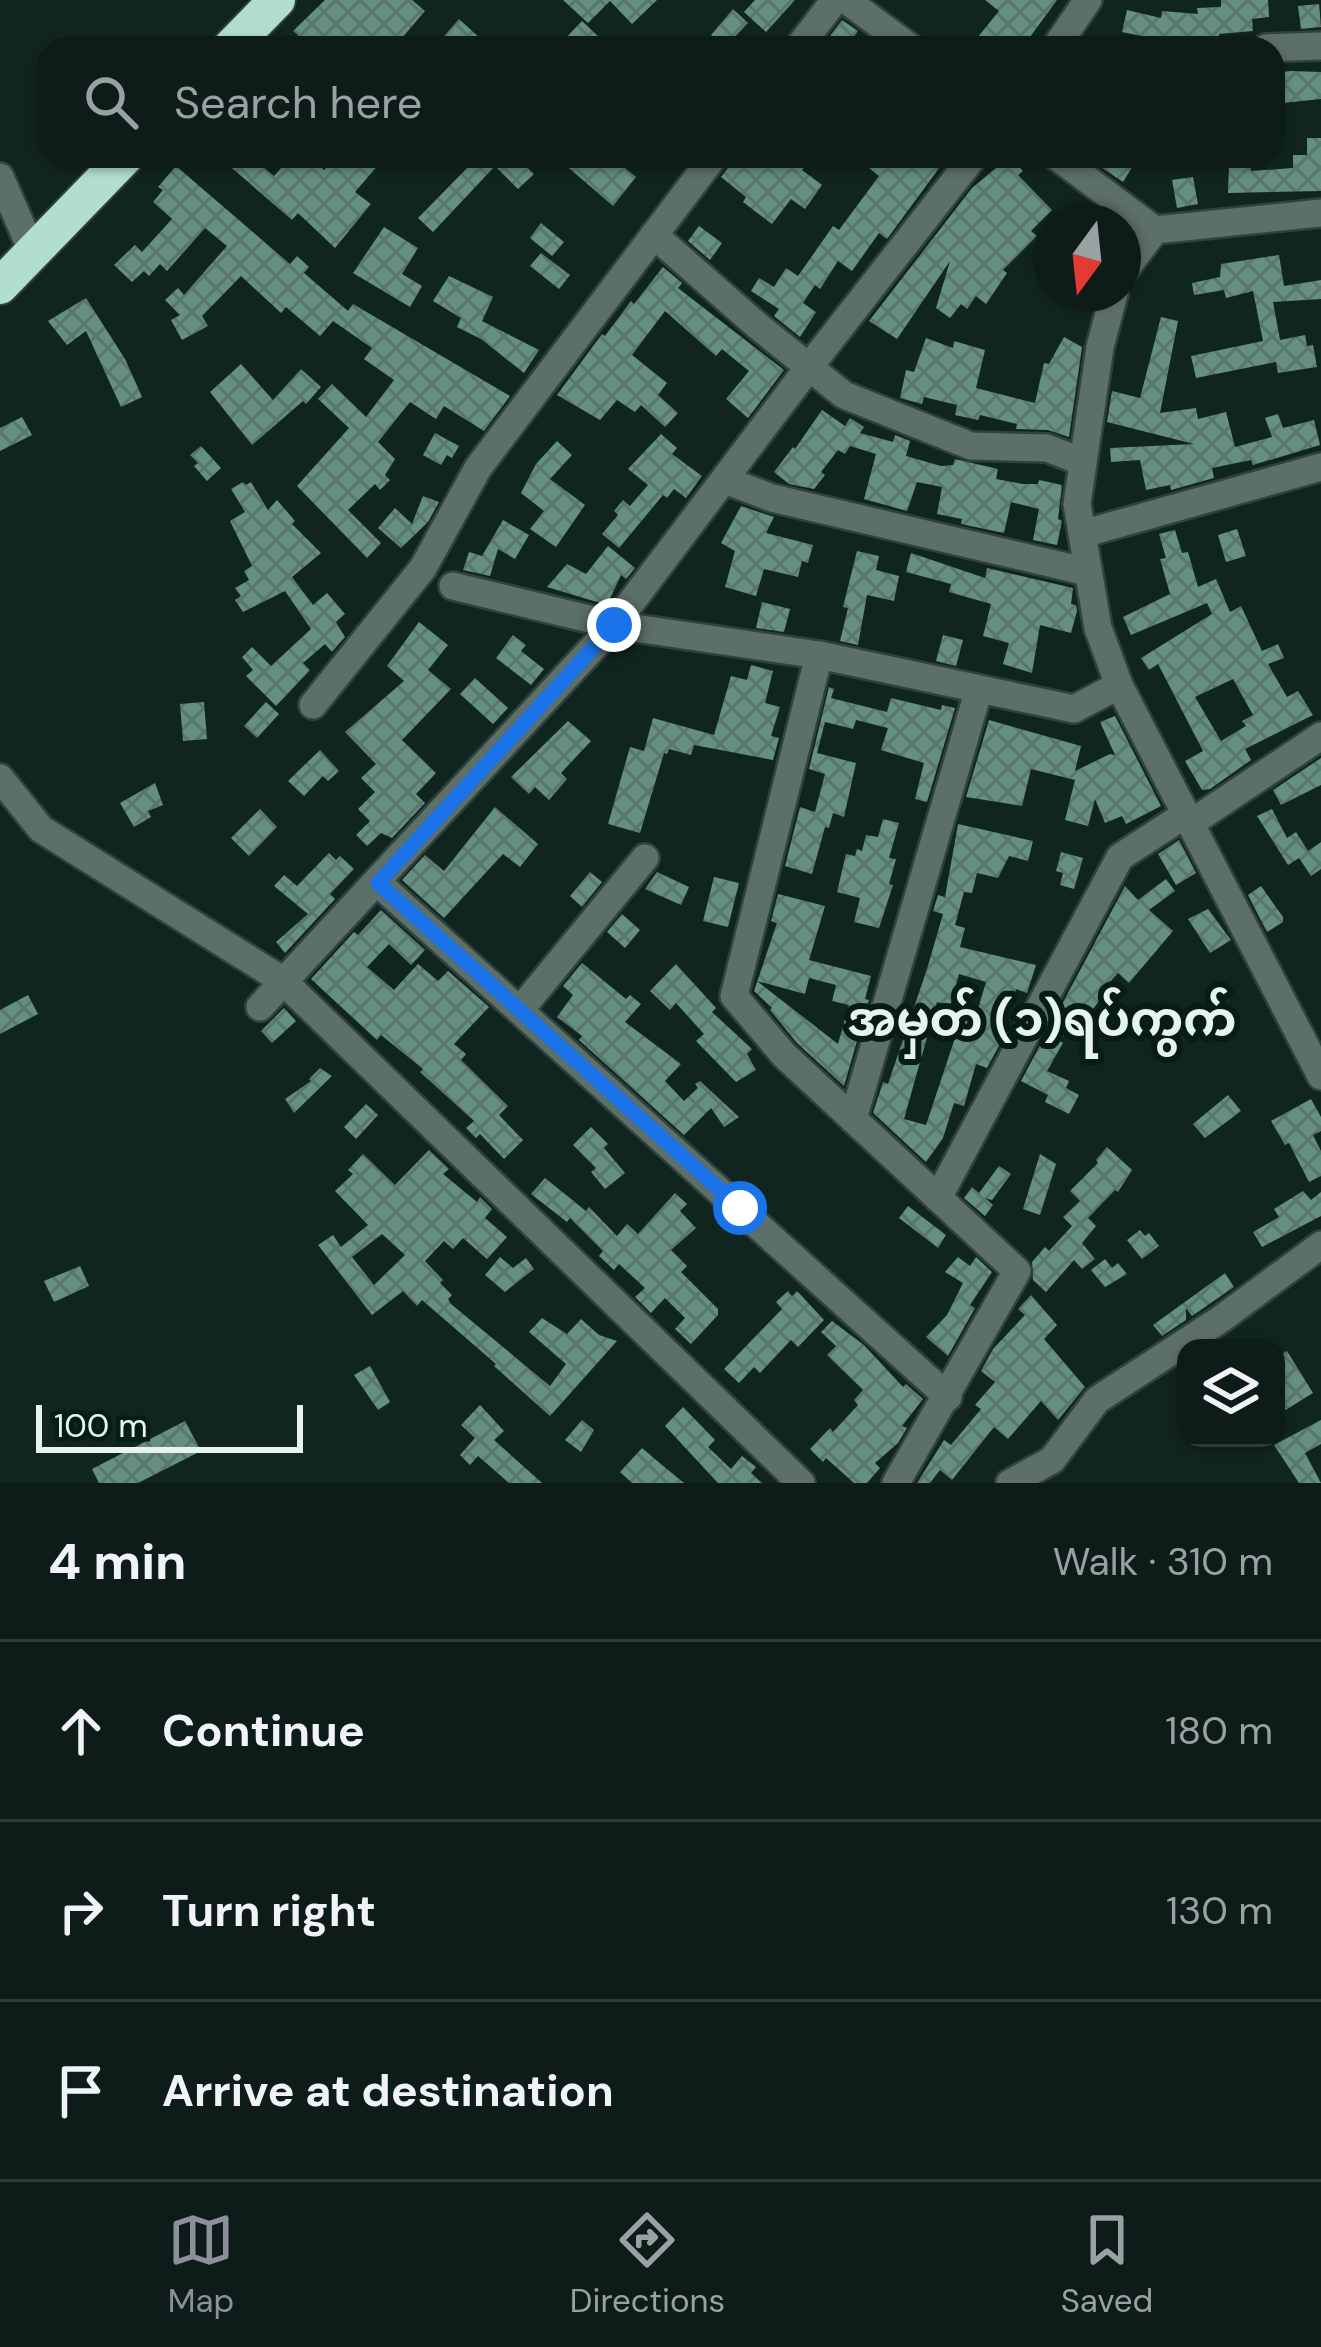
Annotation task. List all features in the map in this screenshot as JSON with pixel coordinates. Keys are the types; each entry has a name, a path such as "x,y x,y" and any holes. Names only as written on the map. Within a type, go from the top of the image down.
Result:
{"highway":[{"path":"242,36 277,0"},
{"path":"0,286 114,168"}],"street":[{"path":"806,36 835,0"},
{"path":"846,0 895,36"},
{"path":"1063,36 1088,0"},
{"path":"1285,47 1321,46"},
{"path":"313,705 423,568 478,468 705,168"},
{"path":"260,1006 614,625 965,168"},
{"path":"1072,168 1155,230 1321,213"},
{"path":"0,177 33,253"},
{"path":"1141,248 1155,230"},
{"path":"654,235 844,395 971,446 1047,448 1083,462"},
{"path":"1109,312 1077,504 1098,628 1119,685 1321,1076"},
{"path":"1082,534 1321,467"},
{"path":"725,480 772,498 1088,572"},
{"path":"453,586 614,625 819,655 1074,709 1119,685"},
{"path":"819,655 734,996 784,1055 1017,1271 896,1483"},
{"path":"853,1118 980,688"},
{"path":"938,1198 1120,857 1321,736"},
{"path":"0,778 41,829 282,980 801,1483"},
{"path":"520,1010 645,858"},
{"path":"378,883 948,1397"},
{"path":"1010,1483 1052,1460 1096,1400 1220,1319 1321,1245"}],"building":[{"path":"325,0 412,0 425,11 404,36 297,36 293,31"},
{"path":"563,0 657,0 632,24 610,1 588,23"},
{"path":"755,0 795,0 766,32 744,12"},
{"path":"985,0 1057,0 1031,36 979,36 999,11"},
{"path":"1221,0 1268,0 1269,17 1252,19 1253,31 1219,36 1122,32 1127,10 1161,18 1162,11 1198,14 1197,8 1221,7"},
{"path":"1319,4 1321,27 1301,29 1298,6"},
{"path":"733,9 748,23 736,36 711,35"},
{"path":"459,19 478,36 444,36"},
{"path":"842,20 858,31 854,36 830,36"},
{"path":"582,21 598,36 568,36"},
{"path":"1285,72 1321,72 1321,99 1285,103"},
{"path":"1307,138 1321,138 1321,191 1228,193 1229,168 1293,168 1293,155 1307,155"},
{"path":"178,168 290,264 297,256 309,267 304,273 348,311 353,304 510,396 484,431 444,406 436,419 410,402 378,442 395,459 385,475 390,480 380,490 375,484 348,510 381,543 367,558 297,486 349,428 318,399 332,384 366,417 394,380 364,359 372,348 333,321 320,336 286,307 281,313 241,276 202,316 208,326 182,340 171,320 180,315 165,300 178,288 184,295 227,246 205,228 167,271 160,264 149,276 144,271 132,282 114,265 135,245 142,252 172,219 153,202 163,190 158,187"},
{"path":"232,168 264,168 274,176 281,168 376,168 355,192 371,204 335,248 298,213 292,220"},
{"path":"467,168 493,168 433,232 418,218"},
{"path":"497,168 528,168 534,174 518,189"},
{"path":"569,168 625,168 636,177 613,206"},
{"path":"728,168 803,168 822,185 805,209 791,199 772,224 721,177"},
{"path":"869,168 939,168 887,239 879,233 852,271 838,261 820,289 815,285 803,303 816,312 800,337 774,316 779,309 751,291 759,278 774,287 786,268 798,276 833,226 839,230 879,176"},
{"path":"996,168 1020,168 1018,175 1046,204 1033,204 1033,240 1003,270 1007,273 986,304 976,296 967,309 961,304 950,318 936,308 950,261 897,339 869,321 972,188"},
{"path":"1102,168 1132,168 1123,182"},
{"path":"1193,177 1198,204 1177,208 1172,180"},
{"path":"541,223 564,242 552,256 530,238"},
{"path":"699,226 722,243 710,260 688,241"},
{"path":"384,227 418,248 402,274 422,286 410,307 353,273"},
{"path":"541,253 570,275 559,289 530,266"},
{"path":"1279,255 1284,286 1321,280 1321,299 1273,302 1280,340 1305,335 1307,346 1313,345 1317,367 1278,373 1276,362 1196,378 1191,356 1263,341 1253,291 1226,298 1224,290 1194,295 1192,283 1220,277 1221,264"},
{"path":"663,267 682,283 678,288 784,370 748,418 726,399 749,371 722,349 716,356 665,311 632,355 667,383 658,395 678,413 665,427 641,405 635,412 617,400 600,420 557,395 602,334"},
{"path":"449,276 493,297 482,321 539,350 524,373 481,339 457,327 461,318 433,301"},
{"path":"86,298 125,359 142,397 121,407 86,331 67,345 48,321"},
{"path":"1161,317 1178,321 1160,413 1196,408 1198,419 1226,412 1235,447 1272,437 1265,418 1278,414 1283,428 1314,420 1320,445 1253,465 1251,460 1212,468 1214,478 1171,490 1170,485 1146,490 1140,460 1111,462 1110,448 1194,444 1107,422 1112,391 1140,398"},
{"path":"1064,337 1082,347 1069,437 1048,430 1016,429 1017,424 980,415 978,420 955,415 957,405 924,397 922,404 900,398 906,370 914,372 926,338 953,348 954,341 985,350 976,388 1035,403 1044,363 1049,364"},
{"path":"241,364 273,400 301,369 321,387 252,445 210,392"},
{"path":"822,410 845,426 850,418 864,427 860,433 893,442 895,435 910,441 906,456 941,466 953,465 955,459 998,469 996,479 1062,485 1057,545 1033,540 1039,509 1011,502 1004,533 937,514 942,487 917,482 907,511 864,499 876,454 850,446 845,454 838,450 814,489 789,484 774,472"},
{"path":"22,417 32,435 0,451 0,428"},
{"path":"435,433 459,446 441,465 423,455"},
{"path":"661,434 677,448 672,454 702,476 686,498 674,489 667,498 663,495 619,548 602,534 618,515 614,511 623,500 630,506 648,485 628,469"},
{"path":"557,441 572,455 550,479 585,505 556,547 530,529 544,511 521,493 536,464"},
{"path":"201,446 221,468 207,481 190,455"},
{"path":"251,482 268,510 277,500 295,521 292,524 321,553 292,577 313,605 327,593 345,614 336,622 345,637 332,652 325,644 303,663 310,670 276,706 246,676 253,670 242,657 252,647 271,666 311,629 285,591 243,612 235,600 241,596 235,588 249,580 244,571 252,566 230,521 245,512 231,489"},
{"path":"423,496 439,502 428,522 401,548 378,528 395,508 412,524"},
{"path":"741,506 774,517 766,533 813,545 798,577 764,569 756,596 725,587 735,551 721,543"},
{"path":"503,520 529,535 515,559 498,549 490,576 463,570 469,552 482,556"},
{"path":"1237,529 1246,556 1226,562 1218,535"},
{"path":"1175,530 1182,553 1188,552 1198,587 1216,579 1230,612 1241,606 1262,651 1278,644 1284,658 1268,664 1287,697 1298,691 1313,715 1245,749 1251,760 1210,789 1202,790 1185,761 1203,751 1158,664 1149,670 1141,658 1212,614 1207,603 1131,635 1123,617 1170,594 1159,534","holes":["1233,679 1253,715 1242,721 1246,726 1221,741 1195,697"]},
{"path":"608,546 635,568 626,579 621,575 607,605 547,587 567,564 586,574"},
{"path":"857,551 879,556 876,570 899,576 894,601 867,595 858,645 840,641"},
{"path":"911,553 985,578 987,568 1073,588 1071,604 1077,611 1071,633 1040,625 1032,673 1003,664 1009,643 983,636 991,604 949,592 951,584 906,572"},
{"path":"762,602 790,609 784,632 756,628"},
{"path":"419,622 448,645 428,670 451,689 402,740 436,773 416,794 425,803 392,838 381,833 367,846 356,835 370,821 358,809 375,792 361,778 376,764 345,732 404,681 387,666"},
{"path":"513,635 526,645 521,651 544,669 531,685 496,658"},
{"path":"943,635 963,640 956,666 936,661"},
{"path":"751,665 773,671 765,703 780,707 771,736 779,738 773,760 694,745 691,755 669,749 640,833 608,824 630,747 644,751 653,718 714,735 731,676 747,680"},
{"path":"475,678 508,708 493,724 460,694"},
{"path":"829,687 834,689 831,698 887,712 891,698 941,710 942,705 955,708 927,802 915,799 924,763 881,750 888,728 856,720 853,729 825,722 817,753 856,763 844,817 833,813 829,828 825,827 812,874 785,866 800,807 815,812 825,774 809,769"},
{"path":"204,702 207,739 183,741 180,704"},
{"path":"266,702 279,714 257,738 244,726"},
{"path":"1115,716 1161,806 1126,824 1122,816 1105,823 1095,799 1088,826 1065,820 1075,780 1031,769 1022,806 966,797 989,720 1081,746 1075,771 1115,755 1100,722"},
{"path":"568,721 591,741 561,773 567,779 549,800 535,787 529,794 511,777"},
{"path":"320,750 339,771 328,781 323,776 304,796 288,781"},
{"path":"1321,758 1321,785 1281,805 1273,790"},
{"path":"155,783 163,805 148,811 151,817 134,827 120,803"},
{"path":"495,807 538,844 520,867 503,854 444,918 402,880 425,855 444,871"},
{"path":"260,809 277,827 249,856 231,838"},
{"path":"1272,809 1287,838 1296,832 1308,851 1321,842 1321,869 1311,876 1299,858 1288,865 1257,816"},
{"path":"883,819 899,823 889,858 896,859 889,884 893,885 879,928 854,922 860,898 837,892 846,854 855,856 857,849 862,851 866,835 878,837"},
{"path":"958,824 1033,841 1028,861 1009,856 998,878 977,873 972,893 964,892 955,925 965,928 960,947 1036,965 1027,993 1016,989 1001,1042 987,1068 976,1064 964,1106 954,1103 943,1138 926,1162 873,1113 883,1082 888,1084 927,969 943,914 933,911 938,895 945,897","holes":["959,974 986,982 978,1009 966,1005 926,1125 904,1119 937,1002 950,1006"]},
{"path":"1179,840 1196,873 1176,885 1158,854"},
{"path":"1061,852 1083,858 1074,889 1060,885 1063,873 1056,871"},
{"path":"329,853 354,869 330,894 335,899 285,953 276,942 308,914 274,886 284,875 297,886"},
{"path":"590,872 602,882 582,907 570,896"},
{"path":"657,872 689,887 681,905 645,889"},
{"path":"714,877 739,883 728,927 703,921"},
{"path":"1166,879 1175,891 1149,910 1173,931 1129,983 1118,973 1098,995 1102,997 1087,1017 1080,1012 1047,1071 1069,1081 1066,1088 1079,1095 1069,1114 1045,1102 1048,1095 1021,1081 1125,886 1138,900"},
{"path":"1261,886 1283,917 1283,922 1267,932 1248,895"},
{"path":"778,894 825,906 809,960 871,976 865,999 869,1000 844,1086 797,1043 754,991 757,981 777,923 771,921","holes":["809,978 836,985 832,1001 849,1005 838,1044 757,981 805,994"]},
{"path":"1208,909 1231,940 1210,953 1188,919"},
{"path":"381,910 425,950 411,965 389,944 367,967 394,990 418,964 438,981 448,971 489,1007 454,1044 466,1054 461,1060 508,1106 499,1115 523,1140 504,1159 480,1134 476,1138 466,1128 474,1121 420,1072 423,1069 381,1035 377,1040 311,979"},
{"path":"622,914 640,930 625,948 607,932"},
{"path":"582,963 626,999 630,995 641,1004 625,1022 681,1064 665,1081 684,1101 700,1081 739,1117 724,1127 711,1108 684,1135 579,1040 582,1036 557,1017 573,995 563,986"},
{"path":"676,964 716,1008 712,1012 752,1049 747,1054 756,1070 736,1082 696,1041 704,1034 676,1003 670,1010 650,991"},
{"path":"28,995 38,1014 0,1034 0,1010"},
{"path":"284,1008 296,1021 272,1043 261,1031"},
{"path":"320,1068 332,1076 294,1113 285,1099 311,1081"},
{"path":"1228,1095 1241,1111 1205,1138 1193,1124"},
{"path":"1311,1099 1321,1117 1321,1131 1313,1135 1321,1151 1321,1176 1309,1182 1289,1143 1285,1145 1271,1121"},
{"path":"366,1104 378,1115 356,1139 344,1127"},
{"path":"591,1127 625,1173 605,1189 591,1172 596,1168 573,1145"},
{"path":"1107,1147 1132,1170 1118,1192 1088,1218 1096,1226 1082,1243 1095,1259 1082,1269 1074,1260 1046,1292 1033,1280 1032,1262 1072,1226 1063,1217 1080,1201 1070,1191"},
{"path":"429,1150 449,1169 443,1174 492,1209 485,1218 507,1237 487,1259 463,1238 453,1249 444,1241 425,1261 443,1280 440,1283 452,1295 451,1304 550,1386 566,1364 529,1332 542,1318 567,1334 581,1319 599,1335 617,1341 550,1416 422,1300 417,1306 403,1291 372,1315 318,1245 333,1235 341,1247 368,1225 335,1191 353,1174 348,1170 363,1154 395,1185","holes":["382,1234 405,1255 374,1285 352,1257"]},
{"path":"1040,1154 1056,1164 1040,1215 1023,1209"},
{"path":"999,1166 1011,1174 992,1200 985,1198 993,1205 985,1216 964,1198 972,1187 979,1193"},
{"path":"545,1178 586,1211 589,1207 617,1236 627,1224 638,1234 675,1193 687,1204 680,1211 696,1228 671,1250 687,1266 681,1272 718,1309 718,1315 691,1344 675,1329 685,1318 665,1298 651,1313 635,1297 645,1288 619,1264 614,1270 599,1256 603,1251 570,1218 567,1222 531,1194"},
{"path":"1303,1191 1311,1200 1321,1192 1321,1216 1262,1247 1253,1232 1279,1217 1274,1209"},
{"path":"908,1206 946,1235 938,1248 899,1218"},
{"path":"1140,1230 1159,1246 1142,1259 1127,1240"},
{"path":"500,1257 513,1268 526,1258 534,1269 505,1292 485,1275"},
{"path":"958,1257 970,1266 976,1257 992,1272 970,1305 975,1308 948,1356 926,1337 947,1315 963,1283 945,1272"},
{"path":"1105,1259 1112,1268 1118,1263 1127,1274 1105,1287 1091,1270"},
{"path":"80,1266 89,1286 54,1302 44,1281"},
{"path":"1225,1273 1234,1287 1192,1316 1186,1308 1186,1320 1162,1336 1153,1325"},
{"path":"788,1291 792,1296 797,1291 824,1320 798,1347 791,1340 760,1373 754,1367 739,1383 724,1369 782,1309 776,1302"},
{"path":"1031,1295 1057,1325 1044,1339 1085,1387 1058,1420 1041,1401 1008,1439 994,1427 952,1480 940,1470 930,1483 917,1483 944,1440 951,1445 981,1409 975,1405 995,1382 981,1371 993,1349 1025,1315 1018,1309"},
{"path":"832,1321 864,1345 903,1387 906,1384 923,1399 902,1426 907,1428 898,1443 875,1463 880,1468 867,1483 854,1483 810,1449 858,1405 854,1400 863,1390 827,1355 836,1346 821,1332"},
{"path":"1285,1352 1313,1393 1285,1410"},
{"path":"370,1366 390,1402 378,1410 354,1375"},
{"path":"480,1405 504,1431 494,1440 542,1483 509,1483 478,1456 470,1465 460,1455 475,1438 461,1425"},
{"path":"683,1407 715,1440 708,1447 731,1469 742,1456 756,1467 751,1473 762,1483 718,1483 665,1426"},
{"path":"582,1420 594,1430 581,1452 565,1440"},
{"path":"1321,1420 1321,1444 1305,1453 1321,1483 1299,1483 1275,1447 1285,1447 1285,1439"},
{"path":"185,1421 201,1451 138,1483 99,1483 92,1469"},
{"path":"642,1448 684,1483 632,1483 620,1472"}],"district":[{"name":"အမှတ် (၁)ရပ်ကွက်","path":"1042,1019"}],"route":[{"path":"614,625 378,883 740,1208"}]}
